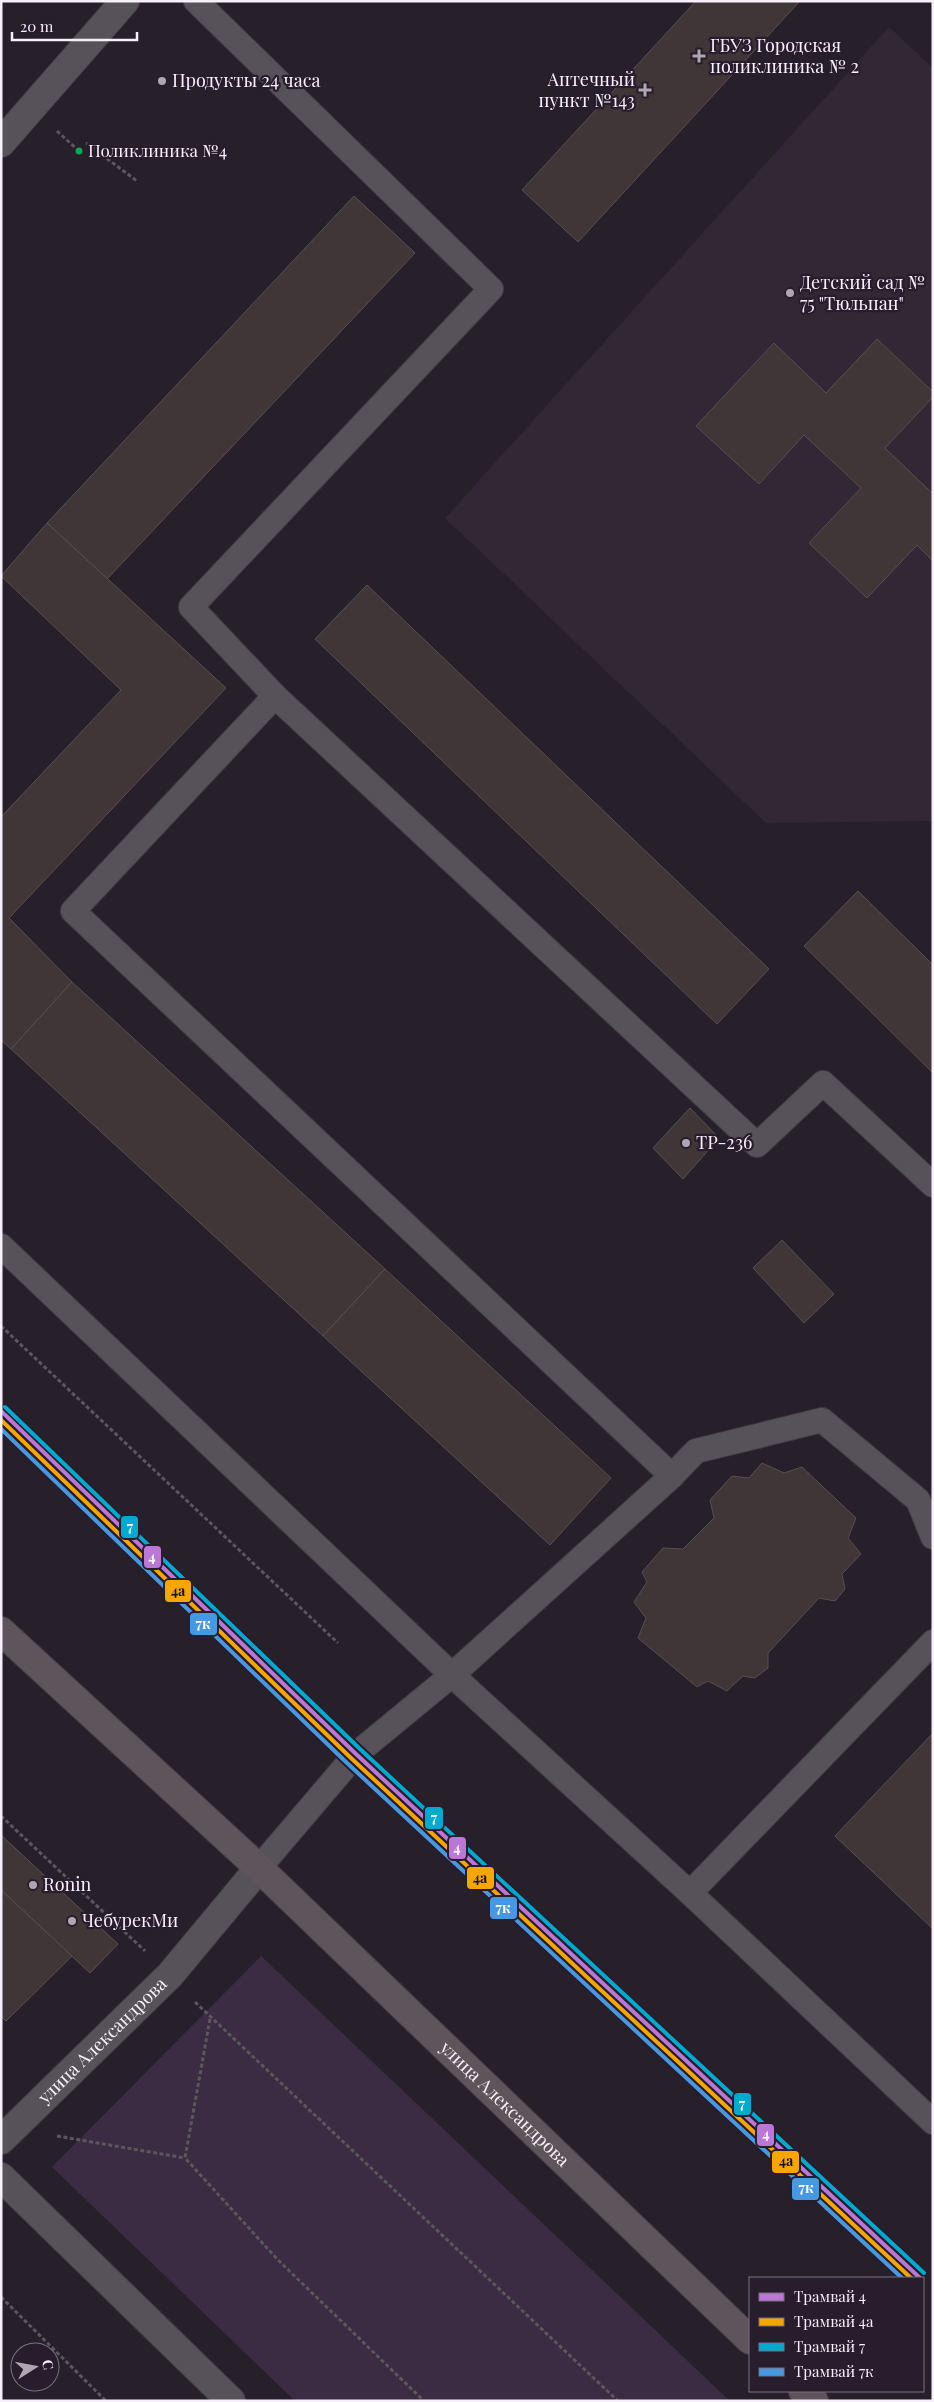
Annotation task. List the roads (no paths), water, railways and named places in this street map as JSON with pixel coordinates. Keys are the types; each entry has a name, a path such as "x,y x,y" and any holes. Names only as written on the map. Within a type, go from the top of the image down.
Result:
{"main road":[{"name":"улица Александрова","path":"1,1631 259,1868 749,2339"},
{"path":"804,2392 814,2401"}],"street":[{"path":"4,138 33,108 124,1"},
{"name":"улица Александрова","path":"1,2140 170,1975 259,1868"},
{"path":"1,2177 231,2401"}],"lane":[{"path":"196,1 491,289 191,607 275,696 757,1144 824,1083 933,1185"},
{"path":"275,696 73,911 672,1476"},
{"path":"1,1246 452,1676 690,1893 933,2122"},
{"path":"259,1868 356,1754 452,1676 672,1476 696,1451 822,1420 918,1500 933,1537"},
{"path":"690,1893 933,1642"}],"tram line":[{"name":"7","path":"5,1407 360,1749 924,2273"},
{"name":"4","path":"1,1411 356,1754 919,2277"},
{"name":"4а","path":"1,1420 352,1759 910,2277"},
{"name":"7к","path":"1,1429 347,1763 901,2277"}],"place":[{"name":"ГБУЗ Городская поликлиника № 2","path":"699,56"},
{"name":"Продукты 24 часа","path":"162,81"},
{"name":"Аптечный пункт №143","path":"645,90"},
{"name":"Поликлиника №4","path":"79,151"},
{"name":"Детский сад № 75 \"Тюльпан\"","path":"790,293"},
{"name":"ТР-236","path":"686,1143"},
{"name":"Ronin","path":"33,1885"},
{"name":"ЧебурекМи","path":"72,1921"}]}
